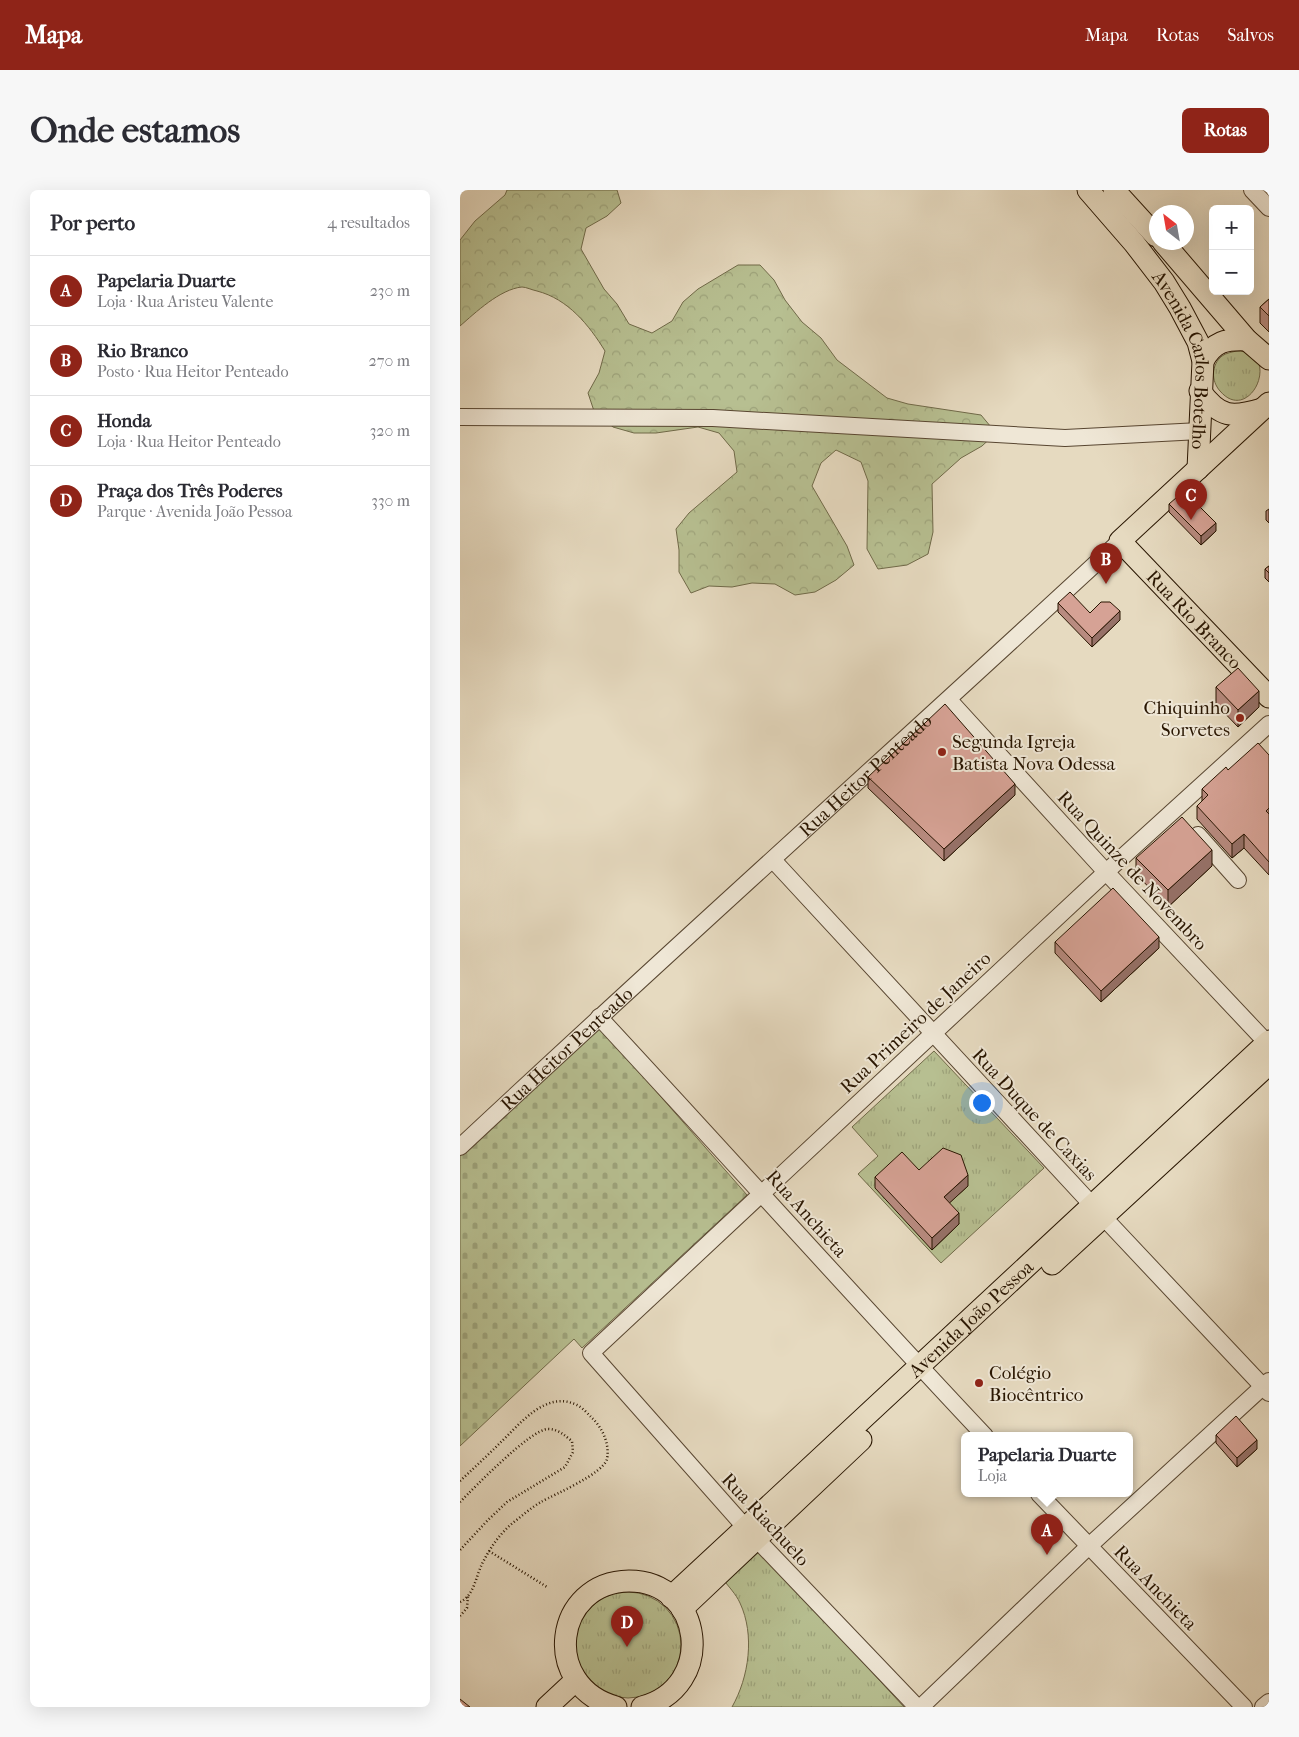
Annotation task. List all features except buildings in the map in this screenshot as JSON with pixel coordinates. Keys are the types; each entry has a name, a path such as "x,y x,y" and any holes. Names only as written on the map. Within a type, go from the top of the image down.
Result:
{"main road":[{"name":"Avenida Carlos Botelho","path":"1088,190 1134,243 1164,282 1198,342 1203,361 1200,391 1198,469"},
{"path":"1114,190 1149,228"},
{"name":"Avenida Carlos Botelho","path":"1170,250 1247,340 1269,359"},
{"path":"1203,361 1207,353 1221,342 1230,339 1247,340"},
{"path":"1200,391 1208,402 1225,413 1239,415 1267,404"},
{"name":"Rua Heitor Penteado","path":"1120,541 1267,404"},
{"name":"Rua Rio Branco","path":"1120,541 1269,697"},
{"name":"Avenida João Pessoa","path":"676,1603 750,1532 1234,1085 1268,1043"},
{"name":"Avenida João Pessoa","path":"1234,1085 1269,1064"},
{"path":"579,1693 568,1664 566,1638 574,1614 584,1600 606,1586 631,1581 648,1584 664,1591 676,1603 690,1626 692,1654 687,1672 676,1688 660,1700 642,1707"},
{"path":"548,1707 579,1693 616,1707"}],"street":[{"path":"1252,190 1269,208"},
{"path":"460,417 713,418 1065,438 1200,431"},
{"name":"Rua Heitor Penteado","path":"460,1147 599,1017 949,700 1120,541"},
{"name":"Rua Quinze de Novembro","path":"949,700 1106,872 1268,1043"},
{"name":"Rua Primeiro de Janeiro","path":"592,1353 1174,809 1267,730"},
{"path":"1174,809 1238,880"},
{"name":"Rua Duque de Caxias","path":"773,860 1098,1211 1267,1387"},
{"name":"Rua Anchieta","path":"599,1017 981,1432"},
{"name":"Rua Riachuelo","path":"592,1353 750,1532 919,1707"},
{"path":"919,1707 1088,1546 1267,1387"},
{"name":"Rua Anchieta","path":"1043,1497 1244,1707"},
{"path":"1263,1707 1269,1702"}],"path":[{"path":"460,1481 538,1408 552,1403 565,1402 578,1406 594,1420 605,1435 607,1460 598,1470 541,1502 525,1513 497,1538 468,1596 467,1608 460,1616"},
{"path":"460,1502 530,1438 546,1429 559,1431 572,1441 572,1452 565,1467 508,1502 460,1550"},
{"path":"489,1551 547,1587"},
{"path":"460,1602 468,1596"}],"green space":[{"path":"507,190 617,190 621,203 607,216 586,228 581,249 604,289 617,304 629,324 652,333 672,321 683,302 698,289 738,265 760,265 774,280 785,300 802,322 821,338 837,360 887,398 908,404 981,415 996,433 982,446 961,458 932,484 933,532 928,554 907,565 878,569 867,549 868,481 861,462 836,450 821,463 812,486 847,546 854,565 836,580 815,592 795,595 775,584 752,583 732,587 709,586 691,593 679,572 679,550 676,529 689,513 737,472 734,451 719,433 698,427 656,433 634,433 613,427 594,411 588,393 599,373 605,351 577,314 548,295 524,287 505,292 488,302 460,326 460,240 475,221 505,195"},
{"path":"1237,351 1246,352 1257,359 1260,377 1252,393 1245,398 1237,400 1229,398 1217,387 1214,378 1214,368 1222,356"},
{"path":"598,1025 747,1195 582,1348 574,1339 460,1446 460,1156"},
{"path":"934,1051 1044,1168 941,1263 858,1174 878,1156 852,1127"},
{"path":"756,1546 904,1707 732,1707 743,1683 749,1642 745,1615 740,1603 722,1578"},
{"path":"628,1592 648,1596 665,1608 677,1625 681,1645 677,1665 665,1682 648,1694 628,1698 608,1694 591,1682 579,1665 575,1645 579,1625 591,1608 608,1596"}],"place":[{"name":"Honda","path":"1191,520"},
{"name":"Rio Branco","path":"1106,584"},
{"name":"Chiquinho Sorvetes","path":"1240,718"},
{"name":"Segunda Igreja Batista Nova Odessa","path":"942,752"},
{"name":"Colégio Biocêntrico","path":"979,1383"},
{"name":"Papelaria Duarte","path":"1047,1555"},
{"name":"Praça dos Três Poderes","path":"627,1647"}]}
